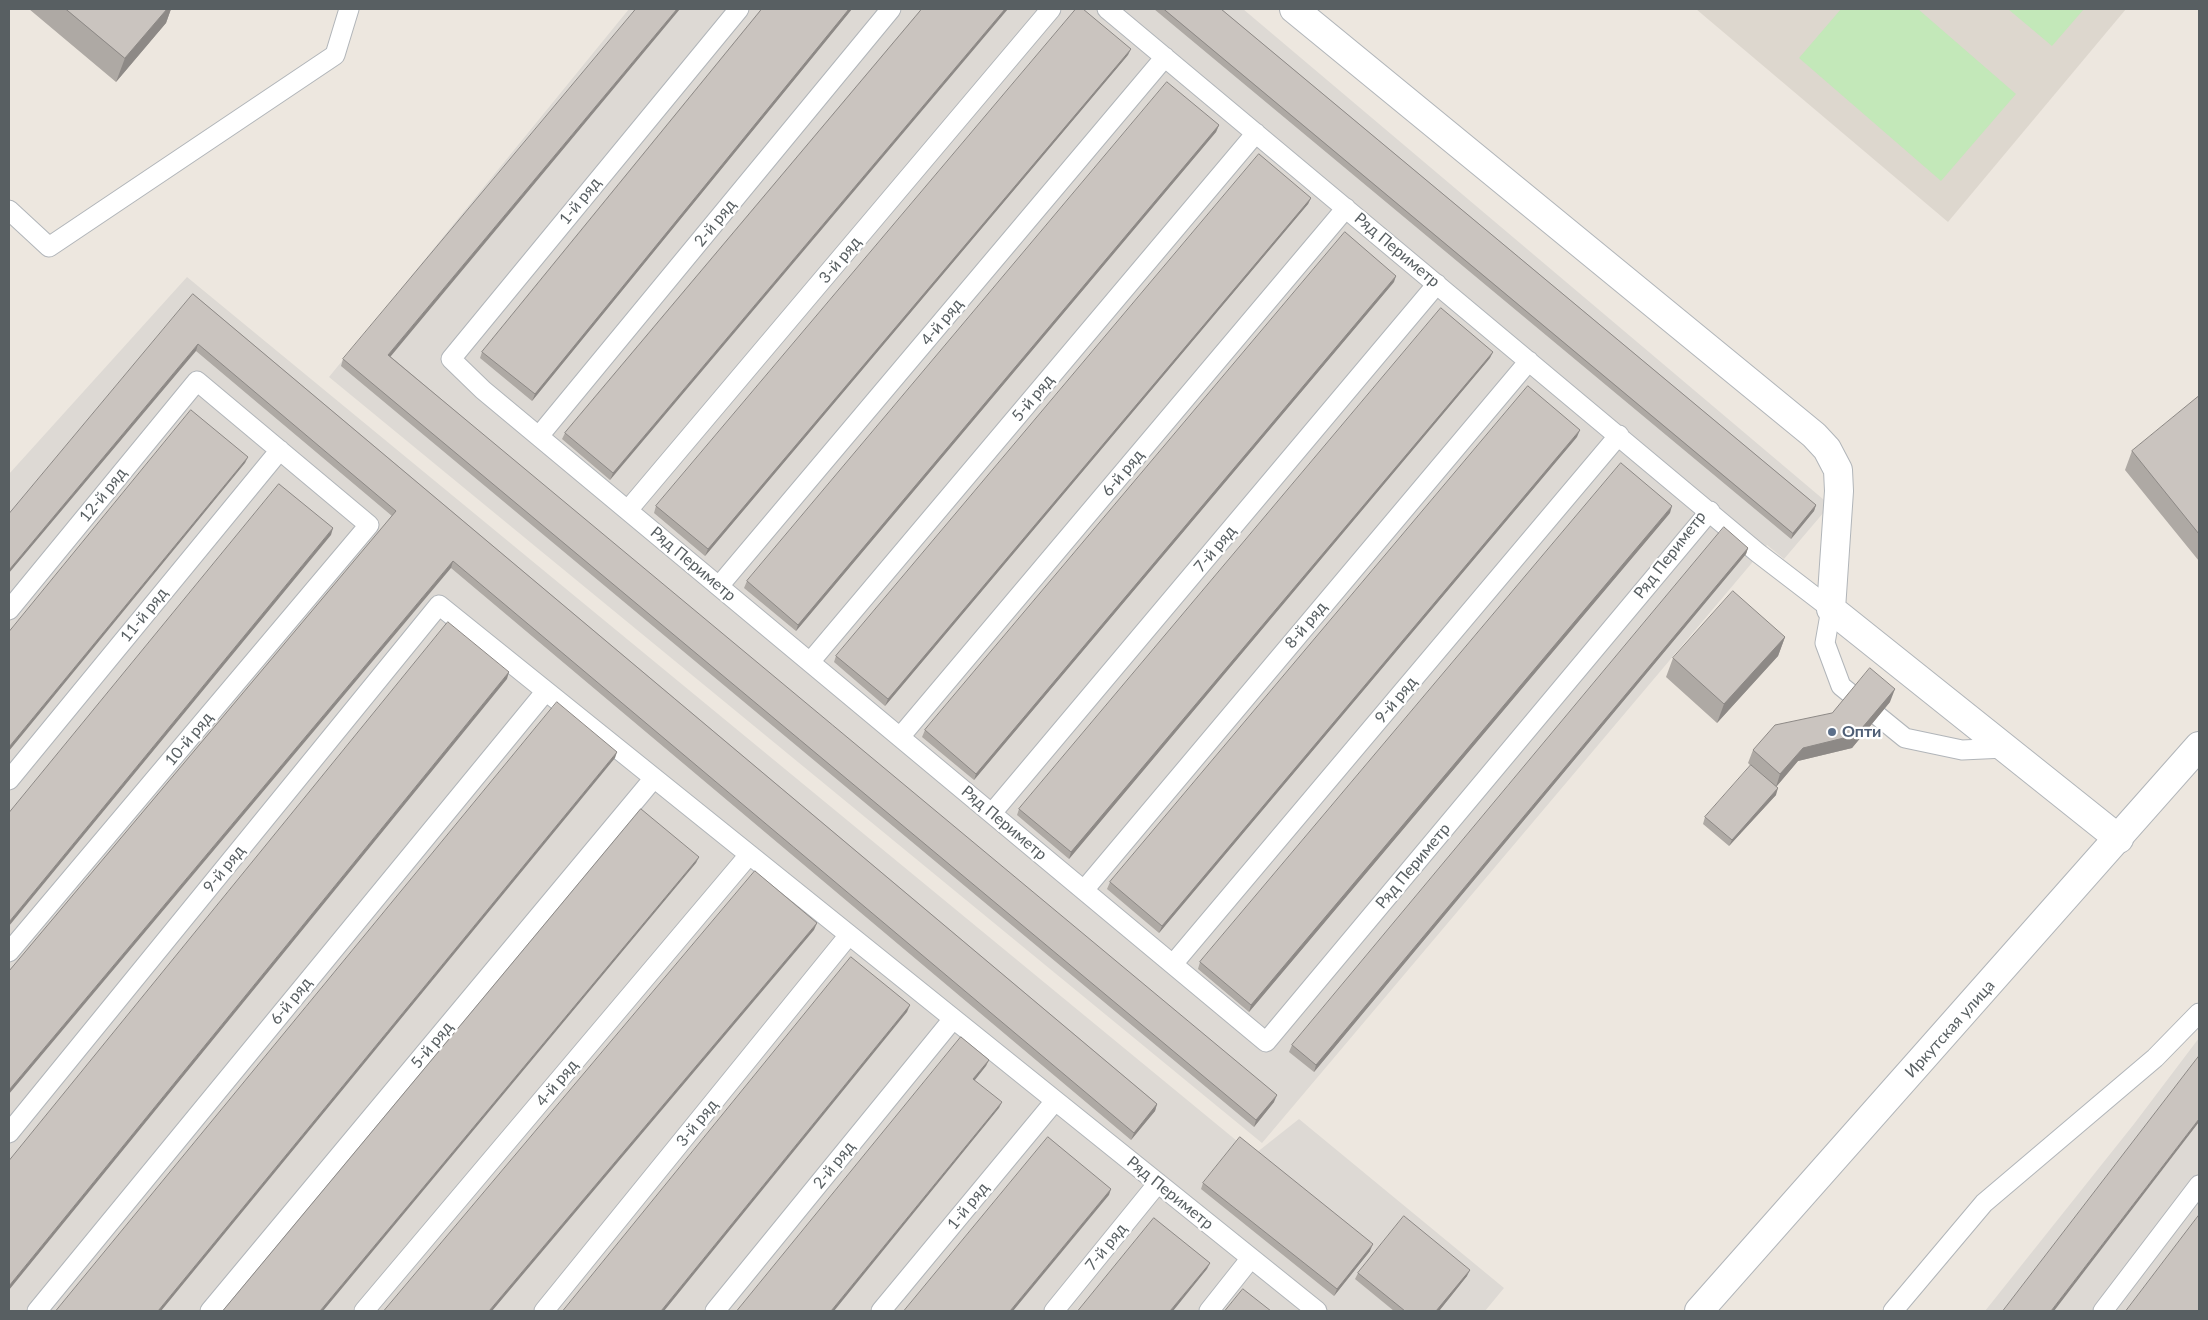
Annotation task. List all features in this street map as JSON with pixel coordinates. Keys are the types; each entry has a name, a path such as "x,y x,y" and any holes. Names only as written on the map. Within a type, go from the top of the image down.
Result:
{"street":[{"path":"1294,9 1814,435 1827,448 1838,470 1839,491 1831,610 2119,838"},
{"name":"Иркутская улица","path":"1699,1311 2199,746"}],"lane":[{"path":"9,210 49,247 335,55 349,9"},
{"name":"1-й ряд","path":"483,390 451,359 738,9"},
{"name":"2-й ряд","path":"539,436 891,9"},
{"name":"3-й ряд","path":"628,510 1051,9"},
{"name":"Ряд Периметр","path":"483,390 1266,1042 1710,511 1107,9"},
{"name":"4-й ряд","path":"719,586 1165,57"},
{"name":"5-й ряд","path":"810,662 1256,133"},
{"name":"6-й ряд","path":"900,737 1346,208"},
{"name":"7-й ряд","path":"992,813 1438,284"},
{"name":"8-й ряд","path":"1084,890 1529,360"},
{"name":"12-й ряд","path":"9,610 197,381 280,450"},
{"name":"9-й ряд","path":"1173,964 1618,435"},
{"name":"10-й ряд","path":"9,952 368,525 280,450"},
{"name":"11-й ряд","path":"9,780 280,450"},
{"path":"1710,511 1758,553 1831,610 1825,643 1841,686 1905,738 1962,750 2005,748"},
{"name":"Ряд Периметр","path":"440,605 1317,1311"},
{"name":"9-й ряд","path":"9,1133 440,605"},
{"name":"6-й ряд","path":"37,1311 546,691"},
{"name":"5-й ряд","path":"210,1311 654,778"},
{"name":"4-й ряд","path":"364,1311 749,855"},
{"name":"3-й ряд","path":"544,1311 849,935"},
{"path":"1893,1311 1984,1203 2156,1058 2199,1013"},
{"name":"2-й ряд","path":"715,1311 953,1019"},
{"name":"1-й ряд","path":"881,1311 1055,1100"},
{"name":"7-й ряд","path":"1054,1311 1158,1184"},
{"path":"2103,1311 2199,1185"},
{"path":"1209,1311 1251,1258"}],"shaded area":[{"path":"629,9 1243,9 1830,505 1784,559 1767,545 1262,1143 329,377"},
{"path":"1696,9 2126,9 1948,222"},
{"path":"187,277 1237,1141 1256,1153 1299,1119 1504,1288 1485,1311 9,1311 9,474"},
{"path":"2199,1038 2199,1311 1985,1311 2134,1124"}],"green space":[{"path":"1841,9 1918,9 2016,94 1941,181 1799,58"},
{"path":"2008,9 2084,9 2052,46"}],"building":[{"path":"66,9 167,9 125,58"},
{"path":"636,9 677,9 388,355 1277,1095 1256,1120 343,359"},
{"path":"762,9 849,9 535,394 482,352"},
{"path":"922,9 1005,9 613,473 565,433"},
{"path":"1076,9 1083,9 1131,49 708,549 656,506"},
{"path":"1164,9 1221,9 1816,505 1793,533"},
{"path":"1167,82 1219,125 798,625 747,581"},
{"path":"1259,154 1311,198 888,699 836,656"},
{"path":"1345,232 1396,276 976,774 925,730"},
{"path":"193,294 1157,1104 1134,1133 453,561 9,1090 9,971 396,511 198,344 9,570 9,514"},
{"path":"1441,308 1493,352 1071,852 1019,809"},
{"path":"1528,386 1580,430 1162,926 1110,882"},
{"path":"2199,396 2199,534 2132,451"},
{"path":"191,410 248,457 9,747 9,632"},
{"path":"1621,463 1672,506 1251,1005 1200,962"},
{"path":"279,484 333,528 9,922 9,813"},
{"path":"1724,527 1748,548 1316,1065 1292,1045"},
{"path":"1733,591 1785,637 1724,704 1673,658"},
{"path":"448,622 509,672 9,1286 9,1161"},
{"name":"Опти","path":"1870,668 1895,689 1856,735 1803,748 1780,774 1753,750 1775,725 1832,713"},
{"path":"557,702 617,752 158,1311 56,1311"},
{"path":"1751,765 1778,788 1732,840 1705,817"},
{"path":"641,809 699,857 320,1311 223,1311"},
{"path":"755,871 817,923 489,1311 384,1311"},
{"path":"851,957 910,1005 661,1311 563,1311"},
{"path":"961,1037 989,1060 973,1079 1002,1102 831,1311 737,1311"},
{"path":"2199,1056 2199,1119 2051,1311 2003,1311"},
{"path":"1048,1137 1111,1189 1010,1311 904,1311"},
{"path":"1240,1137 1373,1244 1337,1289 1203,1183"},
{"path":"2199,1215 2199,1311 2126,1311"},
{"path":"1404,1216 1470,1270 1436,1311 1405,1311 1358,1273"},
{"path":"1154,1218 1210,1263 1170,1311 1078,1311"},
{"path":"1243,1289 1271,1311 1225,1311"}],"place":[{"name":"Опти","path":"1832,732"}]}
